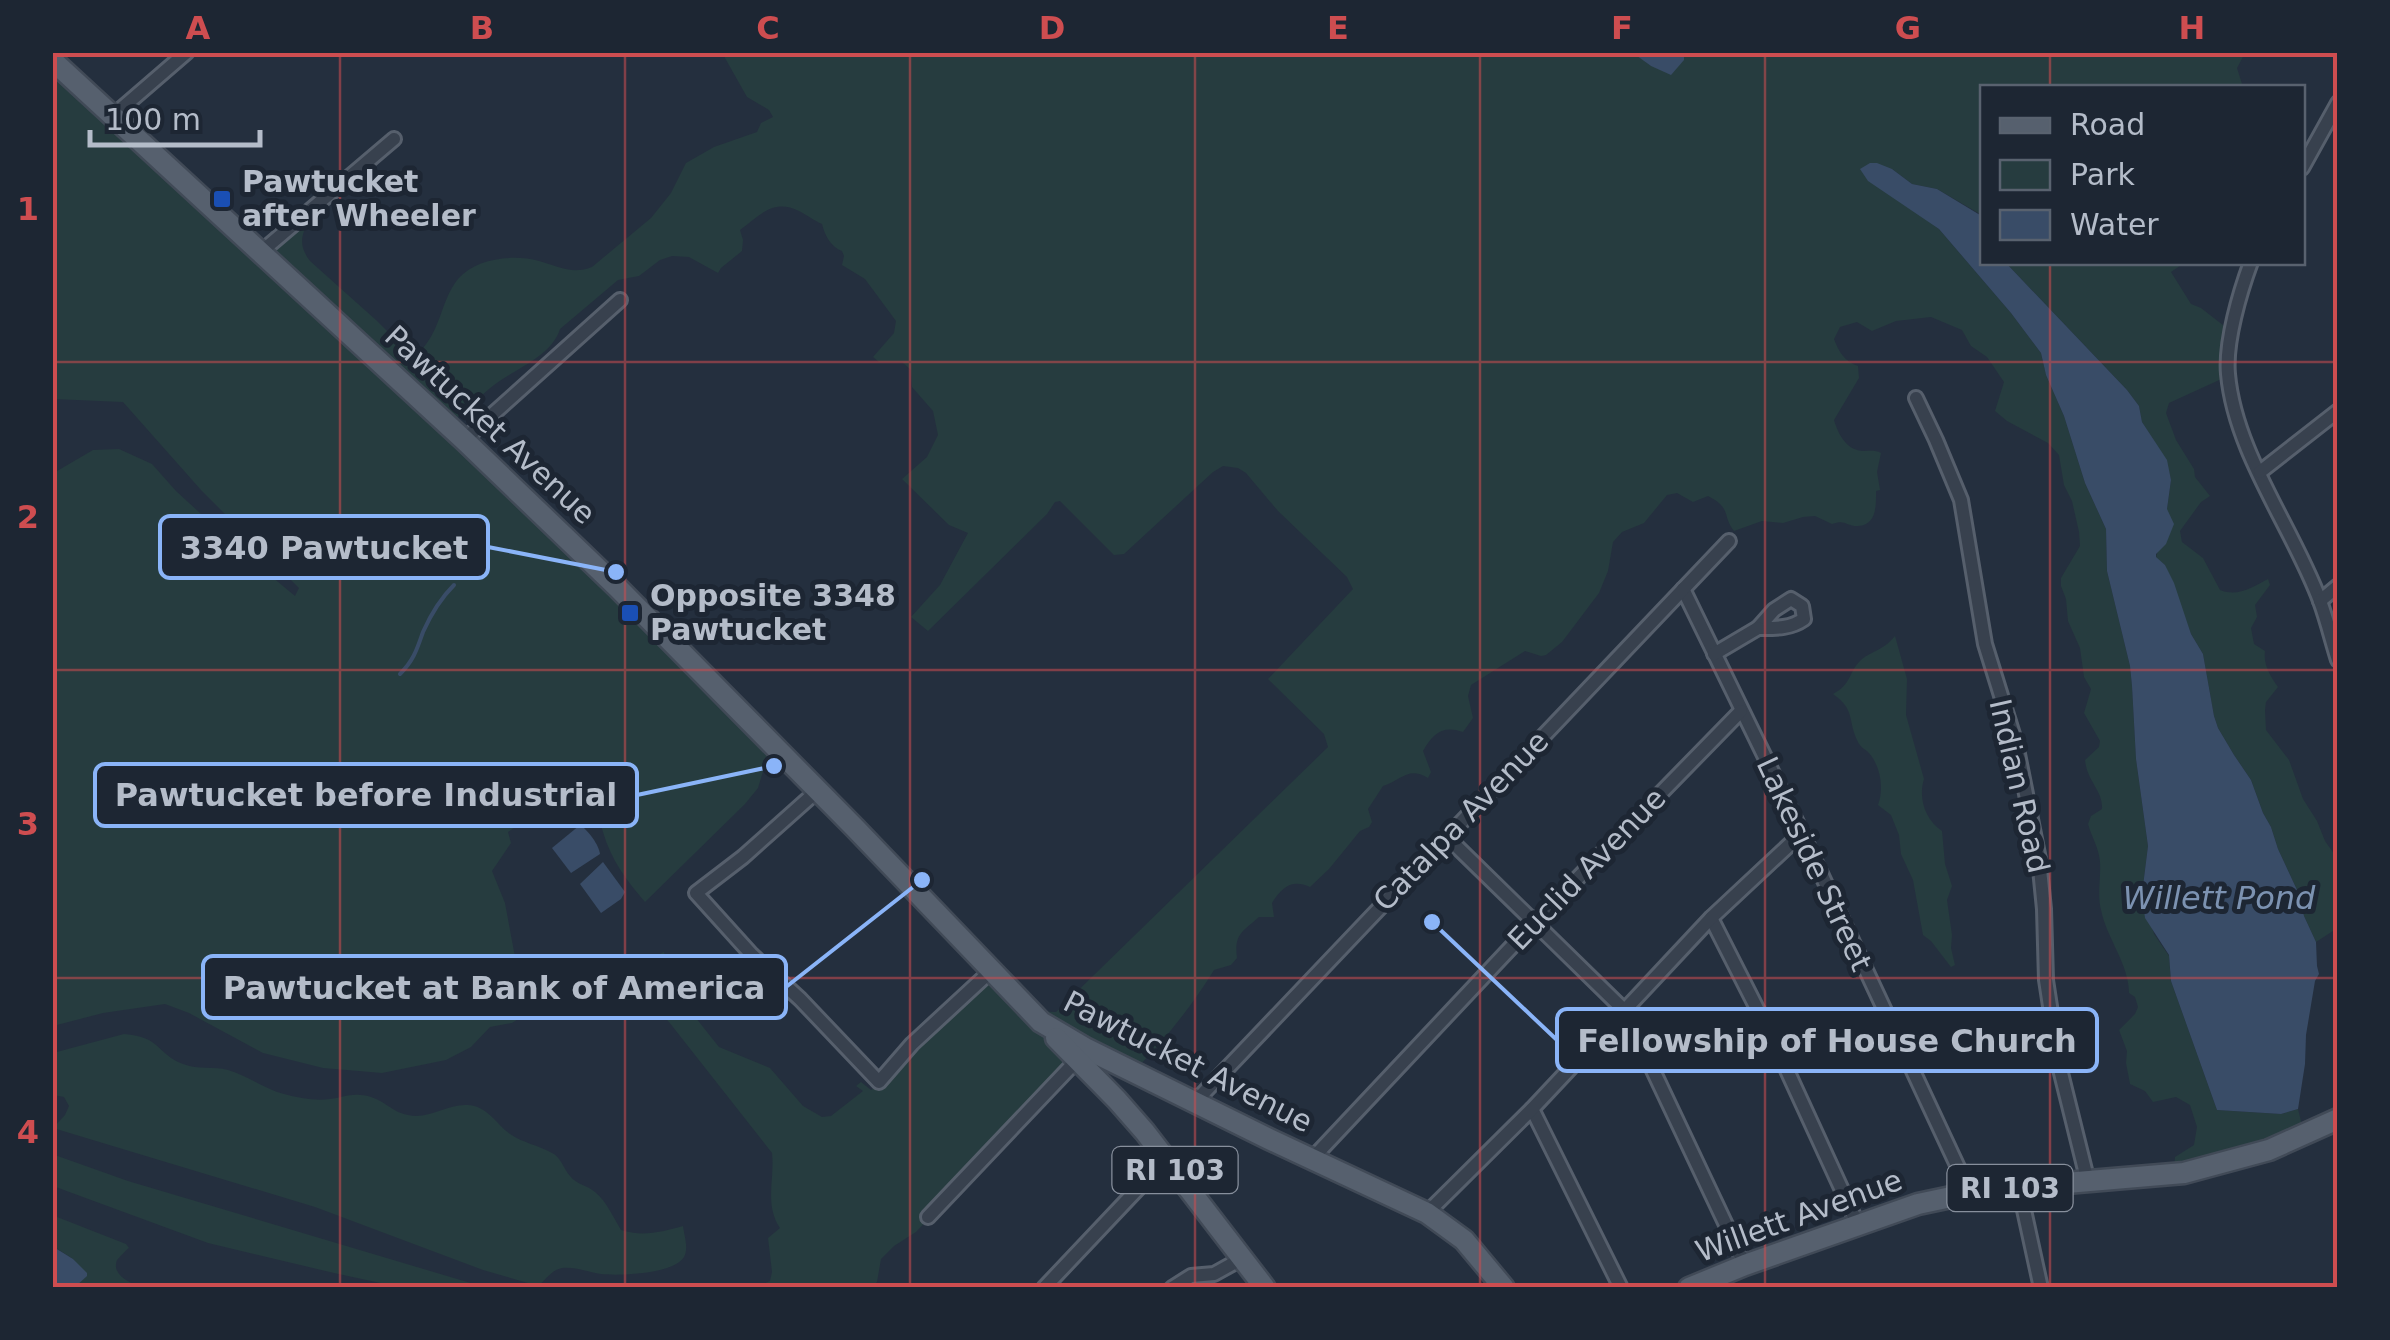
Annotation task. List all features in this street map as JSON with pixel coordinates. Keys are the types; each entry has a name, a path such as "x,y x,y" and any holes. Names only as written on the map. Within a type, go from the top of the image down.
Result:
{"main road":[{"name":"Pawtucket Avenue","path":"52,60 464,440 633,602 1041,1022 1082,1055 1140,1074 1427,1213 1464,1240 1504,1288"},
{"name":"RI 103","path":"1082,1055 1264,1288"},
{"path":"1118,1100 1140,1074"},
{"name":"Willett Avenue","path":"1689,1288 1918,1204 1970,1192 2143,1178 2208,1168 2269,1150 2338,1119"}],"street":[{"path":"114,115 186,52"},
{"path":"2305,163 2338,103"},
{"path":"261,252 394,139"},
{"path":"2251,265 2231,332 2228,370 2240,428 2320,601 2338,660"},
{"path":"464,440 620,300"},
{"name":"Indian Road","path":"1916,398 1961,500 1985,644 2016,744 2039,859 2046,980 2059,1065 2088,1182"},
{"path":"2260,472 2338,411"},
{"name":"Catalpa Avenue","path":"1195,1102 1729,541"},
{"path":"2320,601 2338,586"},
{"name":"Lakeside Street","path":"1683,589 1970,1192"},
{"path":"2320,601 2338,624"},
{"path":"1714,654 1758,628"},
{"name":"Euclid Avenue","path":"1312,1159 1741,711"},
{"path":"818,791 696,893 752,954 879,1082 912,1044 992,970"},
{"path":"1427,1213 1532,1109 1711,918 1802,834"},
{"path":"1446,836 1626,1011 1746,1265"},
{"path":"1711,918 1775,1044 1858,1225"},
{"path":"928,1217 1082,1055"},
{"path":"1532,1109 1621,1288"},
{"path":"1044,1288 1166,1159"},
{"path":"2020,1186 2041,1288"},
{"path":"1172,1288 1191,1276 1214,1274 1241,1259"}],"green space":[{"path":"1633,52 1651,66 1684,60 1684,52 2245,53 2237,68 2242,85 1980,85 1980,214 1937,189 1912,184 1892,169 1928,221 2011,313 2041,353 2085,483 2106,529 2107,571 2130,666 2136,759 2148,846 2142,894 2154,934 2169,956 2171,981 2217,1110 2281,1114 2298,1109 2304,1133 2174,1172 2175,1157 2194,1145 2197,1127 2190,1105 2176,1097 2153,1102 2145,1091 2130,1084 2127,1051 2119,1030 2138,1007 2129,993 2101,910 2099,857 2088,824 2091,816 2102,809 2085,760 2100,741 2084,713 2091,689 2084,677 2080,648 2068,621 2061,586 2061,578 2080,546 2059,455 2048,443 1995,411 2004,382 1987,357 1971,346 1962,330 1931,317 1896,321 1872,331 1857,322 1840,327 1834,339 1843,356 1858,366 1859,378 1834,420 1848,445 1881,453 1877,472 1880,490 1876,491 1869,522 1858,526 1832,524 1815,516 1783,523 1762,521 1734,531 1716,500 1708,496 1693,502 1677,493 1667,495 1644,523 1622,532 1613,542 1599,593 1562,642 1546,655 1525,651 1471,685 1468,696 1473,718 1463,732 1439,732 1423,751 1431,772 1428,778 1415,773 1383,786 1368,809 1372,822 1369,827 1360,831 1310,887 1293,884 1280,893 1272,903 1274,917 1259,917 1244,930 1238,938 1237,958 1231,965 1214,970 1178,1021 1136,1069 1074,1054 1004,1139 916,1232 881,1259 877,1282 871,1287 713,1287 770,1281 768,1238 780,1228 771,1201 772,1153 648,1000 640,973 664,952 684,1003 719,1047 770,1068 803,1106 822,1117 831,1116 863,1091 856,1086 861,1082 871,1090 878,1086 990,969 1033,1011 1056,1012 1328,747 1324,734 1268,679 1353,589 1347,577 1278,511 1246,473 1223,466 1124,554 1114,555 1060,501 1055,502 928,631 911,617 940,585 968,533 949,525 902,479 927,457 938,435 933,411 912,387 911,370 902,362 879,362 873,357 894,333 896,321 865,279 842,265 842,251 829,240 822,224 799,211 781,207 767,210 740,230 742,251 718,273 689,257 672,256 639,276 618,280 560,329 539,356 498,382 448,426 773,756 765,765 758,788 745,804 645,902 610,852 583,762 536,813 508,832 511,843 492,871 505,903 515,957 547,992 532,1010 512,1023 490,1027 471,1047 446,1060 382,1073 323,1068 263,1053 165,1004 103,1013 53,1026 52,474 93,450 119,449 152,464 248,557 295,596 299,588 201,490 123,402 53,399 53,60 259,251 310,218 302,240 310,261 401,345 413,350 422,349 428,341 452,287 475,266 507,258 529,259 571,270 592,267 651,218 671,193 686,163 714,147 757,132 761,123 773,117 769,110 747,97 725,53"},
{"path":"2008,265 2181,265 2171,272 2191,304 2228,329 2228,376 2169,403 2166,413 2195,477 2210,496 2180,531 2182,542 2203,558 2220,590 2239,592 2268,579 2270,585 2255,605 2257,617 2251,628 2254,644 2265,651 2268,670 2278,687 2266,702 2266,730 2289,760 2303,799 2337,858 2337,930 2316,942 2251,780 2218,728 2203,654 2191,634 2165,565 2156,558 2171,480 2166,460 2127,390"},
{"path":"1895,636 1907,679 1906,715 1924,779 1923,801 1927,815 1942,831 1952,886 1947,900 1955,965 1951,967 1923,935 1913,880 1901,854 1899,835 1891,815 1878,805 1879,771 1858,742 1845,705 1833,694 1844,686 1860,661"},
{"path":"124,1034 145,1038 183,1064 228,1070 295,1097 319,1100 368,1096 415,1116 460,1105 480,1108 510,1134 555,1155 573,1179 599,1196 621,1230 660,1232 683,1226 684,1257 669,1267 646,1273 609,1275 562,1268 538,1286 483,1270 315,1207 53,1128 69,1106 64,1097 53,1095 53,1053"},
{"path":"52,1154 128,1181 484,1287 399,1287 208,1243 53,1186"},
{"path":"52,1215 126,1244 129,1248 117,1260 117,1270 142,1287 75,1287 86,1276 73,1259 53,1246"}],"water":[{"path":"1633,53 1684,53 1684,60 1671,75"},
{"name":"Willett Pond","path":"1877,163 1912,184 1937,189 1980,215 1980,265 2008,265 2127,390 2167,460 2171,480 2167,509 2174,524 2156,557 2174,583 2191,634 2203,654 2218,728 2251,780 2316,942 2319,974 2306,1035 2298,1109 2281,1114 2217,1110 2171,981 2169,955 2145,918 2142,894 2148,846 2136,759 2130,666 2107,571 2106,529 2085,483 2041,353 1939,229 1868,181 1860,169"},
{"path":"580,825 593,838 600,854 571,873 552,848"},
{"path":"603,862 625,892 601,913 580,884"},
{"path":"52,1246 87,1273 75,1287 53,1287"}],"waterway":[{"path":"447,534 456,567"},
{"path":"400,674 409,664 433,613 454,585"}],"place":[{"name":"Pawtucket after Wheeler","path":"222,199"},
{"name":"3340 Pawtucket","path":"616,572"},
{"name":"Opposite 3348 Pawtucket","path":"630,613"},
{"name":"Pawtucket before Industrial","path":"774,766"},
{"name":"Pawtucket at Bank of America","path":"922,880"},
{"name":"Fellowship of House Church","path":"1432,922"}]}
